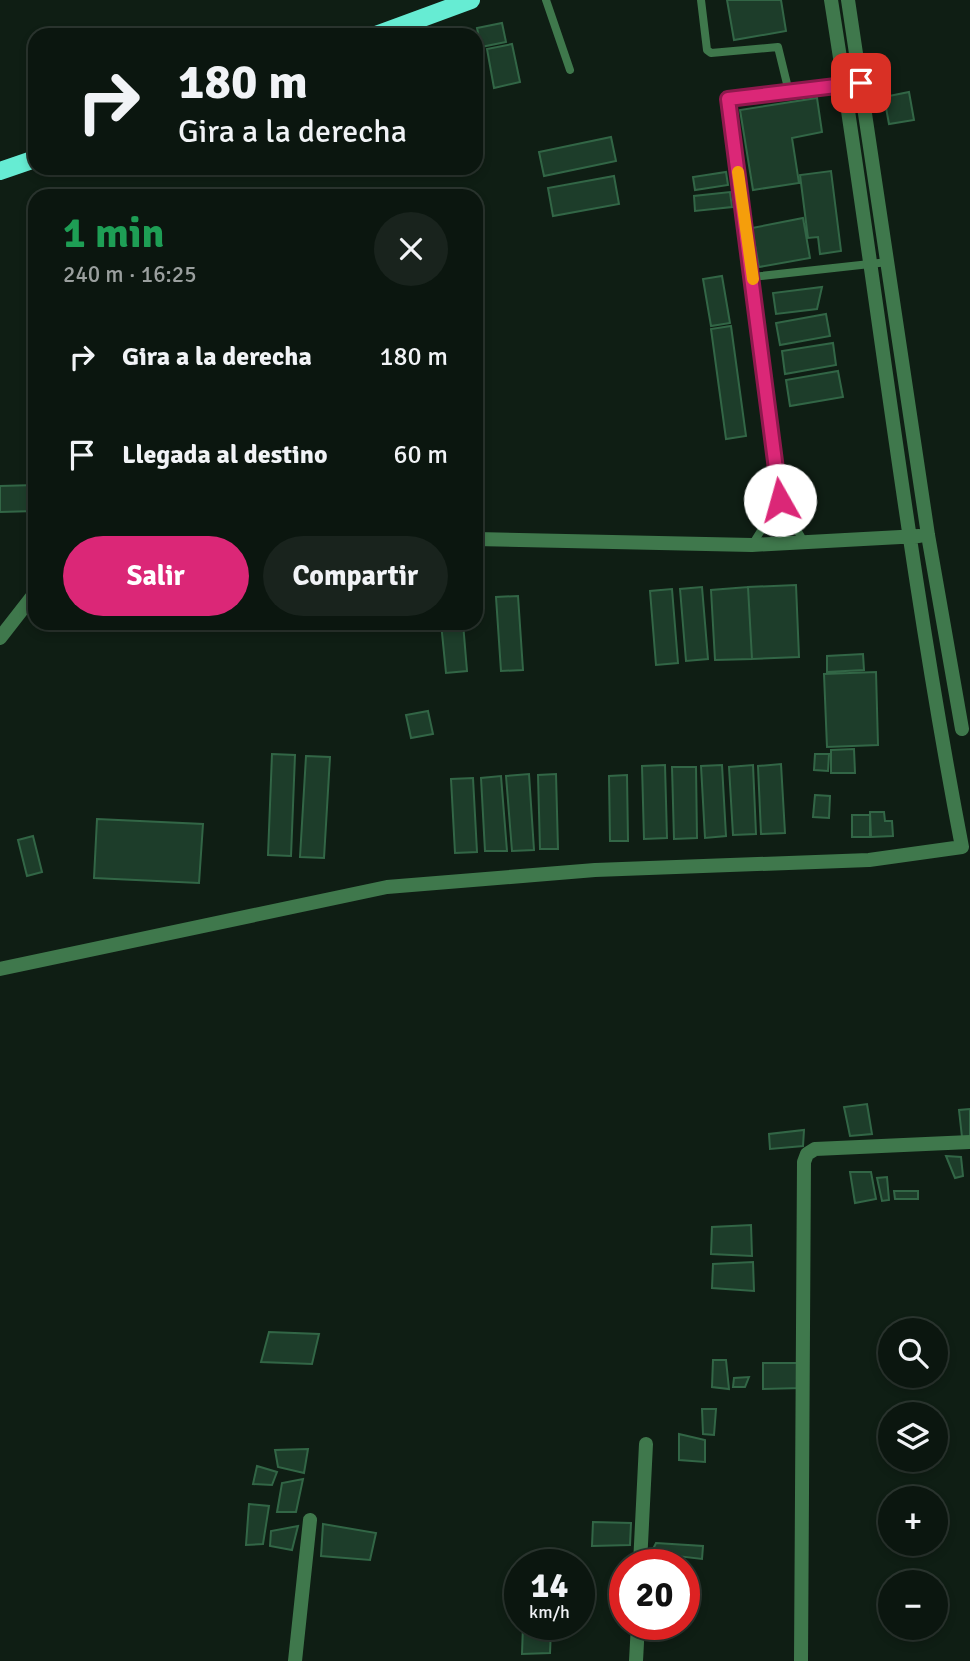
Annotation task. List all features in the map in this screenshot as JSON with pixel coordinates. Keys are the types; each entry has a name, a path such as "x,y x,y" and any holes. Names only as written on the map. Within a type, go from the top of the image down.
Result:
{"main road":[{"path":"395,28 471,0"},
{"path":"0,170 28,161"}],"street":[{"path":"0,969 387,887 595,870 869,860 962,847 940,732 831,0"},
{"path":"848,0 928,535 966,729 940,732"},
{"path":"483,539 752,545 928,535"},
{"path":"0,638 28,602"},
{"path":"801,1661 804,1162 807,1154 815,1149 970,1142"},
{"path":"641,1549 646,1444"},
{"path":"295,1661 310,1520"},
{"path":"636,1661 637,1640"}],"lane":[{"path":"546,0 570,70"},
{"path":"701,0 707,50 711,53 778,47 789,92"},
{"path":"804,542 780,500 728,99 861,83"},
{"path":"752,277 888,262"},
{"path":"752,545 780,500"}],"building":[{"path":"727,0 781,0 786,31 734,40"},
{"path":"502,23 506,42 483,47 483,28 477,28"},
{"path":"512,44 520,82 494,88 487,49"},
{"path":"909,92 914,120 889,124 884,97"},
{"path":"817,98 822,132 792,138 799,183 753,190 740,110"},
{"path":"611,137 616,161 544,176 539,152"},
{"path":"831,171 841,251 820,254 818,237 808,238 800,175"},
{"path":"726,172 728,185 695,190 693,177"},
{"path":"614,176 619,204 553,216 548,188"},
{"path":"730,192 732,207 695,211 694,196"},
{"path":"803,218 810,258 759,267 752,228"},
{"path":"722,276 730,323 711,326 703,279"},
{"path":"822,287 817,309 776,314 773,293"},
{"path":"826,314 830,336 780,345 776,323"},
{"path":"731,326 746,436 726,439 711,329"},
{"path":"833,343 836,365 785,374 782,351"},
{"path":"838,371 843,397 790,406 786,380"},
{"path":"28,485 28,511 0,512 0,486"},
{"path":"796,585 799,657 752,659 748,587"},
{"path":"702,587 708,659 686,661 680,589"},
{"path":"748,587 752,659 715,660 711,590"},
{"path":"672,589 678,663 656,665 650,591"},
{"path":"518,596 523,670 501,671 496,597"},
{"path":"442,630 464,630 467,671 446,673"},
{"path":"863,654 864,670 827,672 827,656"},
{"path":"876,672 878,745 827,747 824,674"},
{"path":"428,711 433,734 411,738 406,715"},
{"path":"854,749 855,773 831,773 831,750"},
{"path":"272,754 295,755 291,856 268,855"},
{"path":"815,754 829,754 828,771 814,770"},
{"path":"306,756 330,757 324,858 300,857"},
{"path":"781,764 785,833 761,834 758,766"},
{"path":"665,765 667,838 644,839 642,766"},
{"path":"722,765 726,836 705,838 701,766"},
{"path":"753,765 756,834 733,835 729,767"},
{"path":"672,767 696,767 697,838 674,839"},
{"path":"529,774 534,850 512,851 506,776"},
{"path":"556,774 558,849 540,849 538,775"},
{"path":"627,775 628,841 610,841 609,776"},
{"path":"501,776 507,851 485,851 481,778"},
{"path":"473,778 477,852 455,853 451,779"},
{"path":"815,795 830,796 829,818 813,817"},
{"path":"870,812 884,812 885,821 892,821 893,836 871,837"},
{"path":"852,815 870,815 870,837 852,837"},
{"path":"97,819 203,824 199,883 94,878"},
{"path":"33,836 42,872 27,876 18,840"},
{"path":"867,1104 872,1134 850,1136 844,1107"},
{"path":"970,1109 970,1137 962,1137 959,1110"},
{"path":"804,1130 803,1146 770,1149 769,1134"},
{"path":"946,1156 961,1157 963,1176 955,1178"},
{"path":"850,1172 871,1172 876,1199 855,1203"},
{"path":"887,1177 889,1200 882,1201 877,1178"},
{"path":"894,1191 918,1191 918,1199 895,1199"},
{"path":"751,1225 752,1256 711,1254 712,1227"},
{"path":"753,1262 754,1291 712,1288 713,1264"},
{"path":"269,1332 319,1334 312,1364 261,1362"},
{"path":"713,1360 726,1360 729,1389 712,1387"},
{"path":"763,1363 802,1363 802,1388 763,1389"},
{"path":"749,1377 745,1387 733,1387 734,1378"},
{"path":"702,1409 716,1409 714,1435 703,1434"},
{"path":"679,1434 705,1440 705,1462 679,1460"},
{"path":"308,1449 304,1473 278,1467 275,1450"},
{"path":"257,1466 277,1472 272,1485 253,1484"},
{"path":"303,1479 296,1512 277,1512 282,1483"},
{"path":"249,1504 269,1506 263,1544 246,1545"},
{"path":"593,1522 631,1523 630,1545 592,1546"},
{"path":"323,1524 376,1533 370,1560 321,1556"},
{"path":"298,1526 292,1550 270,1546 271,1531"},
{"path":"656,1543 703,1546 702,1559 700,1549 653,1549"},
{"path":"522,1640 551,1640 550,1653 522,1654"}],"slow traffic":[{"path":"738,172 753,279"}],"route":[{"path":"780,500 728,99 861,83"}]}
